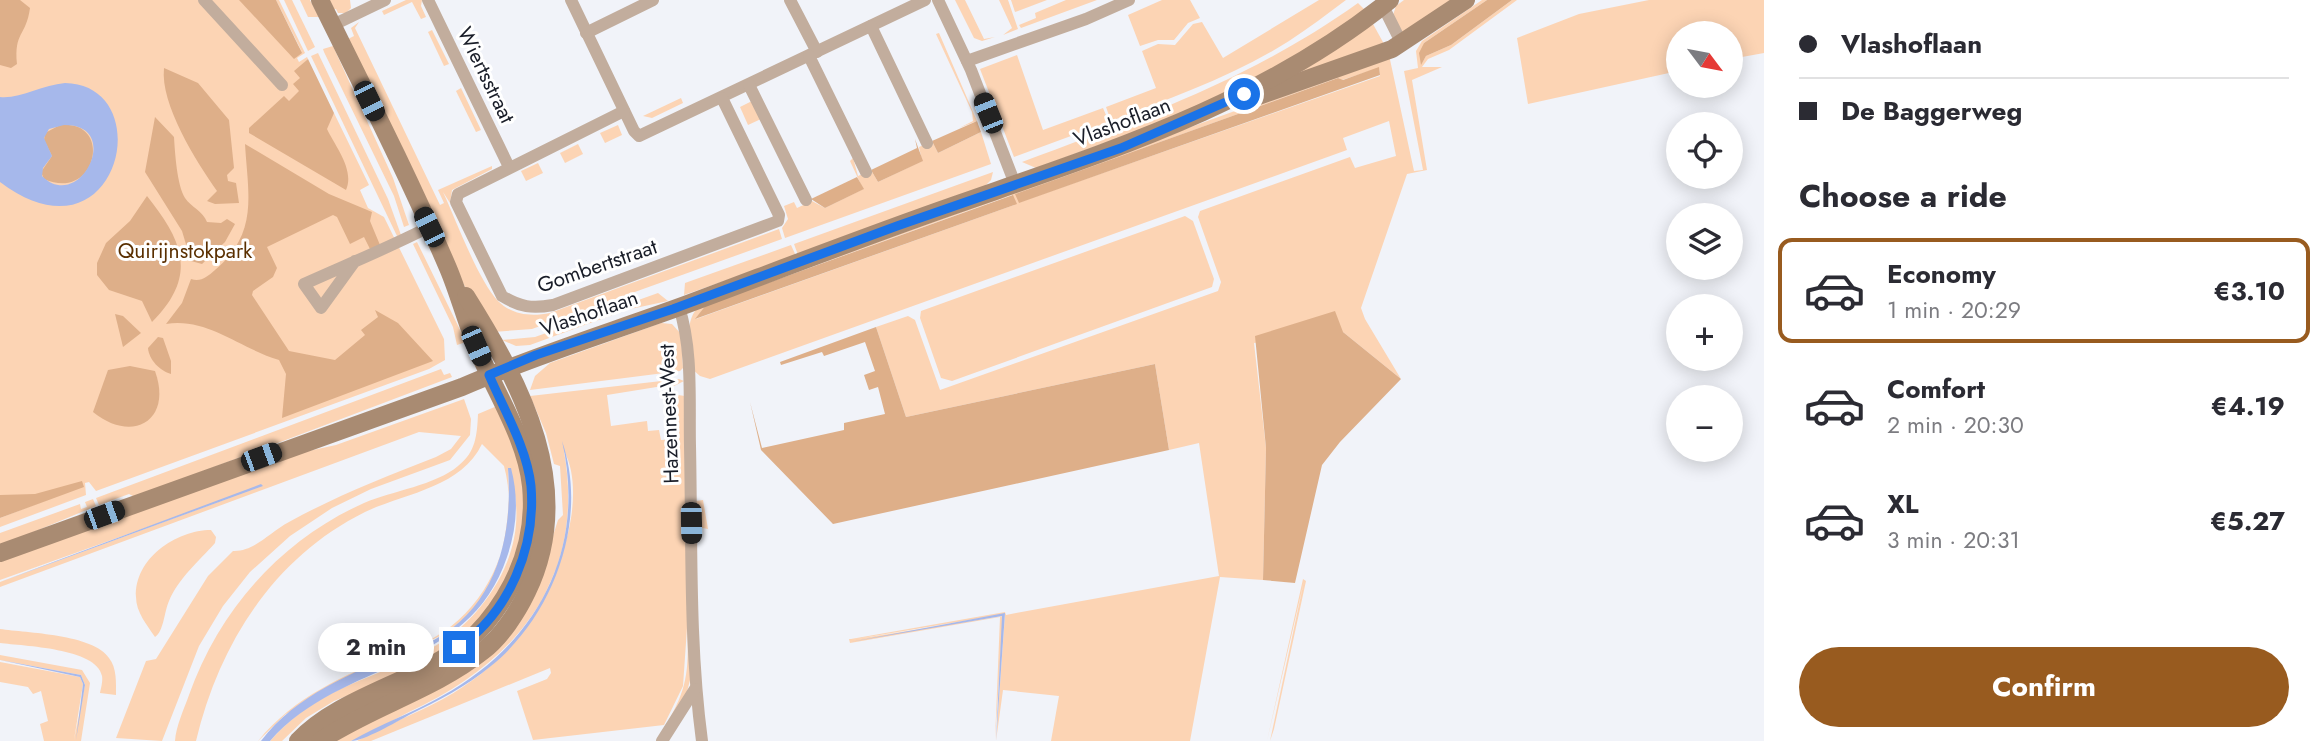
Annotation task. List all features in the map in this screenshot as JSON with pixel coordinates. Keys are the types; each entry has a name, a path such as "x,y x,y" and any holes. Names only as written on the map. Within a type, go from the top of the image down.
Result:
{"street":[{"path":"204,0 282,85"},
{"path":"298,741 340,711 472,638 505,596 519,571 527,547 531,486 497,372 493,339 449,269 320,0"},
{"path":"332,26 362,5 385,0"},
{"name":"Wiertsstraat","path":"428,0 509,167"},
{"path":"571,0 624,111 639,136 925,0"},
{"path":"586,33 653,0"},
{"path":"790,0 866,172"},
{"path":"938,0 967,61 1015,184"},
{"path":"967,61 1086,19 1129,0"},
{"name":"Vlashoflaan","path":"0,554 1015,184 1121,148 1193,118 1320,76 1402,44 1466,0"},
{"name":"Vlashoflaan","path":"1193,118 1286,70 1386,3 1402,44"},
{"path":"871,26 927,143"},
{"path":"749,85 806,200"},
{"name":"Gombertstraat","path":"624,111 465,188 458,194 456,202 502,296 528,308 553,305 778,221 779,215 722,98"},
{"path":"355,261 429,227"},
{"name":"Hazennest-West","path":"679,307 684,321 688,375 695,689 702,741"},
{"path":"320,741 459,668 485,650 523,601 539,567 546,537 549,500 545,465 497,372"},
{"path":"662,741 695,689"}],"green space":[{"name":"Quirijnstokpark","path":"0,0 269,0 302,52 276,0 279,0 305,53 297,58 299,62 307,57 308,59 301,66 328,121 334,113 369,185 360,190 368,208 384,217 444,339 445,360 429,369 96,491 89,482 85,483 86,495 0,527 0,518 83,486 0,514"},
{"path":"284,0 292,0 315,47 308,51"},
{"path":"300,0 310,0 319,17 308,17"},
{"path":"327,0 350,0 351,8 346,13 338,13 336,9 332,10"},
{"path":"406,0 422,0 421,6 426,17 421,19 412,2 384,15 382,11"},
{"path":"955,0 965,0 984,39 995,37 982,41 974,38"},
{"path":"999,0 1008,0 1018,29 1003,35 1012,28"},
{"path":"1011,0 1047,0 1015,12"},
{"path":"1066,0 1097,0 1021,28 1019,25 1036,18 1035,13"},
{"path":"1162,0 1190,0 1200,18 1188,23 1174,40 1158,40 1140,46 1128,15"},
{"path":"1319,0 1346,0 1268,54 1202,85 1111,121 1106,107 1156,88 1142,51 1158,44 1175,45 1193,24 1202,22 1223,58"},
{"path":"1404,0 1459,0 1403,33 1393,15 1396,6"},
{"path":"1482,0 1487,0 1424,43 1421,64 1426,56 1451,45 1512,0 1517,0 1449,50 1428,59 1422,67 1442,67 1412,80 1427,170 1407,174 1361,308 1401,379 1343,332 1254,343 1266,448 1263,580 1220,577 1190,741 1051,741 1059,696 1003,690 996,741 1005,614 850,640 1003,616 995,741 1000,617 850,643 849,639 1005,612 1006,615 1219,576 1199,443 1169,450 1155,364 906,417 876,327 908,316 915,320 940,390 1218,291 1221,282 1198,217 1200,211 1350,157 1355,168 1396,156 1389,121 1343,138 1347,150 710,379 700,376 692,369 689,334 691,318 695,311 701,305 1389,55 1414,171 1423,170 1404,71 1418,68 1416,51 1422,41","holes":["1379,68 1380,76 1020,202 1016,194 1338,78 1342,80","1012,195 1014,205 696,319 706,305"]},
{"path":"1649,0 1764,0 1764,53 1743,57 1743,21 1666,21 1666,74 1528,104 1517,38 1579,14"},
{"path":"1358,3 1367,12 1351,24 1206,106 1036,168 1022,162 1154,112 1237,75 1278,54"},
{"path":"359,22 355,28 440,205 444,203 438,190 492,166 492,169 452,190 450,203 443,192 483,279 503,306 529,315 550,313 779,229 782,239 532,329 493,332 479,314 460,277 346,40 354,36 351,28"},
{"path":"1373,24 1384,44 1299,73"},
{"path":"432,30 449,64 444,66 428,32"},
{"path":"939,33 977,121 959,128 973,121 972,112 936,34"},
{"path":"333,46 393,178 409,225 404,227 394,196 324,52 323,49"},
{"path":"318,53 388,199 401,235 397,236 311,56"},
{"path":"1017,55 1043,130 1103,108 1109,122 1014,157 980,69"},
{"path":"461,88 481,130 476,132 456,91"},
{"path":"681,98 683,103 652,118 643,116"},
{"path":"752,101 761,119 748,125 740,107"},
{"path":"618,125 622,135 605,143 600,133"},
{"path":"981,132 991,164 785,238 782,228 788,219 784,206 794,202 797,208 812,201 825,208 863,189 850,161 853,158 858,176 871,170 878,182 922,161 919,147 932,141 938,153"},
{"path":"578,144 583,154 565,163 560,153"},
{"path":"538,163 543,173 526,181 521,171"},
{"path":"993,172 991,180 985,186 798,255 794,244"},
{"path":"1185,216 1193,221 1214,279 1212,287 952,381 941,378 920,318 921,311"},
{"path":"417,242 466,342 457,345 453,327 413,244"},
{"path":"791,245 796,256 684,295 685,283"},
{"path":"658,293 668,301 626,310 530,345 516,346 502,340 535,337"},
{"path":"661,323 672,324 681,334 683,368 680,371 530,390 535,376 550,363"},
{"path":"441,369 444,375 450,373 452,377 135,497 129,494 99,505 96,498"},
{"path":"679,379 684,381 670,388 669,385 607,395 611,426 647,421 648,431 659,430 661,440 674,439 676,428 671,394 685,396 691,676 687,692 658,741 683,688 687,662 687,628 683,686 664,725 533,740 517,691 547,679 551,673 550,668 371,741 357,741 466,685 503,654 534,612 512,640 483,667 448,691 366,735 351,741 330,741 461,672 542,570 558,520 563,515 560,466 554,464 546,433 530,396","holes":["564,451 572,474 573,500 567,539 555,572 565,538 568,496"]},
{"path":"464,399 471,419 470,435 450,460 371,489 332,508 290,536 250,572 223,606 199,646 162,741 116,738 146,661 156,659 208,576 233,551 255,545 289,522 343,495 436,457 451,449 461,436 419,432 0,587 0,582 262,486 0,580 0,561 290,455 336,445"},
{"path":"497,406 520,460 525,516 510,577 473,630 404,673 334,701 306,718 282,741 270,741 308,707 349,685 413,658 435,646 468,620 495,586 512,547 516,526 516,500 508,468 509,496 508,500 504,466 482,444 473,459 446,480 365,512 333,531 303,553 255,607 219,671 196,741 175,741 180,718 217,634 257,581 280,558 334,518 364,503 449,473 464,461 472,449 478,414"},
{"path":"93,499 96,506 0,546 0,533 80,504 81,509 87,507 85,502"},
{"path":"508,500 509,515 502,547 507,523"},
{"path":"703,500 708,529 697,527 696,501"},
{"path":"211,530 216,537 215,543 178,585 155,637 136,603 137,583 142,570 160,549 171,541 198,531"},
{"path":"496,566 481,599 464,619 442,635 429,640 455,623 473,605"},
{"path":"1303,579 1306,581 1274,729 1270,741 1304,581 1267,741"},
{"path":"0,629 75,639 101,650 113,666 116,695 100,693 102,676 97,667 87,659 58,650 0,643"},
{"path":"413,647 286,714 258,741 272,725 304,699 357,671"},
{"path":"0,655 82,670 90,683 81,741 44,741 40,724 48,721 41,691 33,694 28,687 0,682 0,662 80,677 83,684 74,740 85,685 81,675 0,660"}],"shaded area":[{"path":"0,0 20,0 30,8 17,45 17,64 11,68 0,65"},
{"path":"239,0 276,0 302,53 294,59"},
{"path":"1487,0 1512,0 1451,45 1426,56 1421,65 1419,53 1424,43"},
{"path":"308,59 334,113 327,129 346,166 346,190 249,133 249,128 284,96 289,101 299,91 293,84 300,78 294,71"},
{"path":"1379,67 1380,75 1019,203 1015,194 1338,78 1343,80"},
{"path":"164,68 198,83 229,120 234,168 227,175 228,181 236,183 239,203 215,204 207,201 217,191 173,115 164,82"},
{"path":"155,117 174,137 178,177 185,198 207,222 221,223 227,219 235,224 225,242 202,264 191,261 182,231 145,172"},
{"path":"977,121 981,132 938,153 932,141"},
{"path":"60,125 77,127 88,134 93,146 87,171 76,180 62,183 44,179 41,172 52,156 44,140 45,133"},
{"path":"915,139 923,161 878,182 871,170 917,148"},
{"path":"245,144 329,194 372,212 370,221 380,245 370,249 364,237 350,244 337,217 333,215 267,247 277,268 273,277 253,291 252,295 289,351 335,360 365,335 361,330 378,317 375,310 398,323 433,361 282,418 286,374 279,360 210,329 181,323 166,324 182,303 191,279 201,279 209,275 239,242 248,212"},
{"path":"857,177 864,189 825,208 811,199"},
{"path":"1013,195 1017,204 695,319 706,305"},
{"path":"147,196 169,228 180,258 176,289 167,305 152,322 142,301 109,290 97,275 97,263 106,243 130,221"},
{"path":"1335,311 1343,332 1401,379 1340,442 1322,465 1295,583 1263,580 1266,448 1255,336"},
{"path":"115,314 123,316 141,333 123,347"},
{"path":"876,327 906,417 1155,364 1169,450 833,524 761,450 750,402 762,448 844,430 844,423 885,414 878,387 869,390 864,375 875,371 865,342 824,356 822,352 781,365 780,362"},
{"path":"158,337 163,338 171,361 171,374 150,357 148,348"},
{"path":"130,366 155,371 159,388 158,403 154,414 145,422 135,426 122,426 93,412 108,370"},
{"path":"82,481 84,487 0,518 0,495 35,494"}],"water":[{"path":"65,83 95,91 112,112 118,139 113,167 98,190 73,204 41,203 0,182 0,97 15,96","holes":["64,125 82,128 91,138 93,151 90,164 81,176 70,184 56,185 42,176 43,168 52,156 44,138 49,129"]},
{"path":"562,441 569,471 571,502 568,533 560,564 548,593 532,620 513,645 472,681 380,731 351,741 431,702 476,674 505,649 529,621 547,589 560,555 567,519 568,481"},
{"path":"508,468 511,468 514,479 516,502 515,524 507,557 489,595 464,623 434,644 332,694 300,714 270,741 261,741 291,710 308,698 364,668 434,640 456,625 473,608 487,588 504,542 508,518"},
{"path":"261,484 263,486 0,582"},
{"path":"1005,613 996,741 1002,616 850,642"},
{"path":"0,660 81,675 85,685 76,740 83,684 80,677"}],"route":[{"path":"459,647 486,623 512,584 527,547 530,520 531,486 525,462 489,375 536,355 673,309 897,226 1121,148 1244,94"}]}
